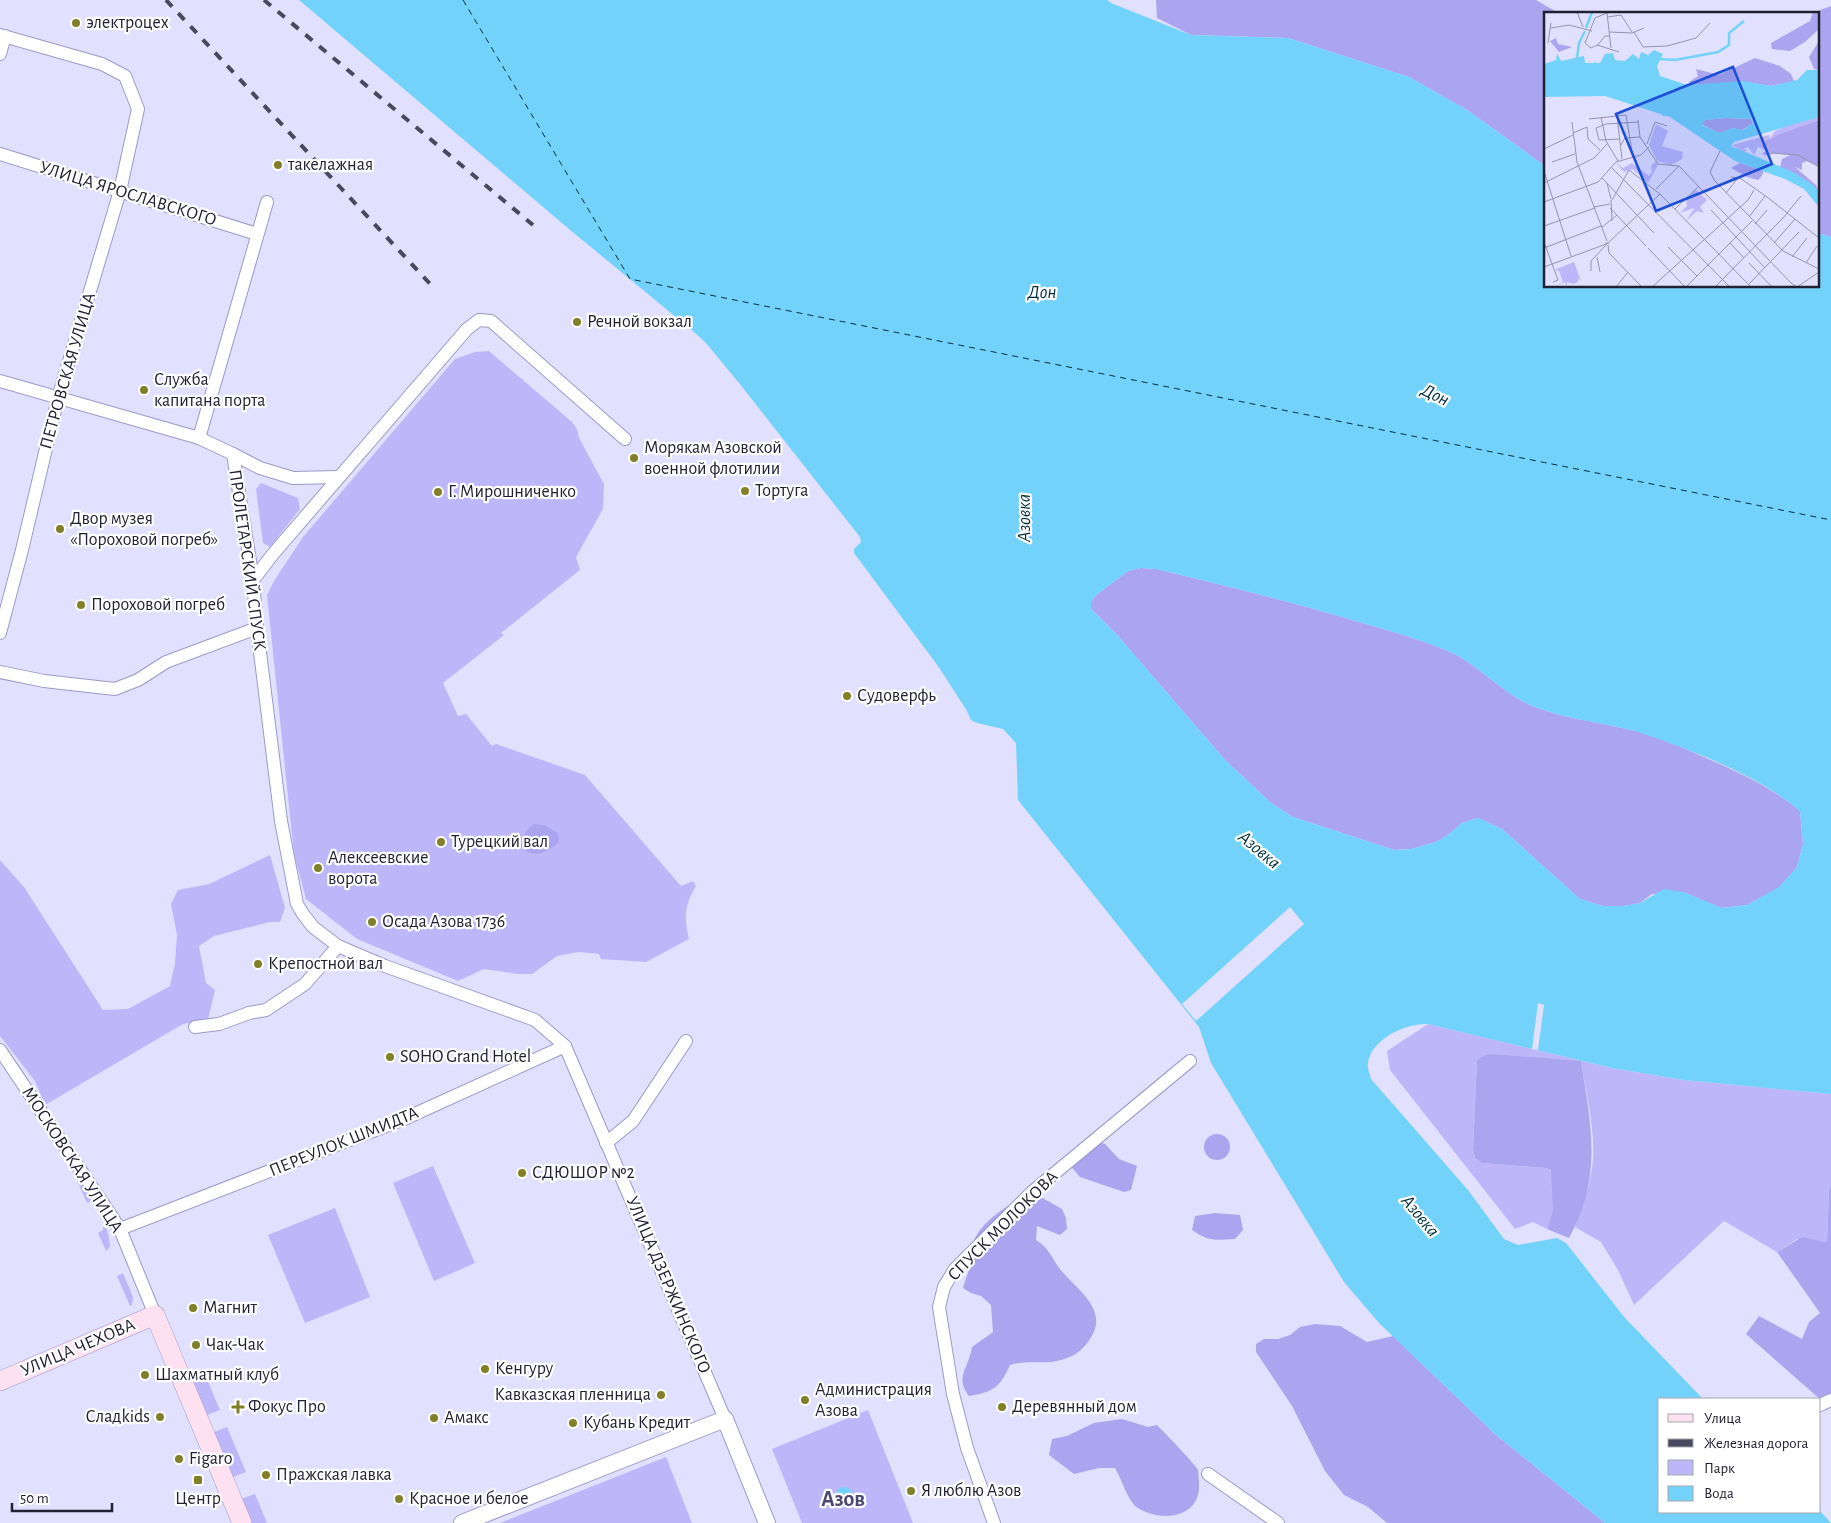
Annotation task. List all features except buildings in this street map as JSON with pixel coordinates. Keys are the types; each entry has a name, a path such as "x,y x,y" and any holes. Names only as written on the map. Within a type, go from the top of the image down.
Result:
{"main road":[{"name":"УЛИЦА ЧЕХОВА","path":"0,1380 155,1315"},
{"name":"МОСКОВСКАЯ УЛИЦА","path":"155,1315 242,1523"}],"street":[{"path":"0,54 2,35"},
{"name":"ПЕТРОВСКАЯ УЛИЦА","path":"0,633 58,398 120,192 138,109 125,76 102,64 2,35"},
{"name":"УЛИЦА ЯРОСЛАВСКОГО","path":"0,154 256,234"},
{"path":"199,438 256,234 267,202"},
{"path":"253,580 273,554 467,329 479,320 491,321 625,439"},
{"name":"ПРОЛЕТАРСКИЙ СПУСК","path":"0,381 199,438 233,454 253,580 257,628 281,821 297,904 303,914"},
{"path":"233,454 260,468 292,478 339,477"},
{"path":"0,672 44,681 115,689 138,680 166,662 257,628"},
{"name":"УЛИЦА ДЗЕРЖИНСКОГО","path":"303,914 313,926 338,946 385,966 535,1020 565,1046 725,1419 767,1523"},
{"path":"195,1027 219,1024 249,1013 266,1010 304,984 338,946"},
{"path":"606,1143 633,1121 686,1041"},
{"name":"ПЕРЕУЛОК ШМИДТА","path":"120,1229 404,1119 565,1046"},
{"name":"МОСКОВСКАЯ УЛИЦА","path":"0,1050 120,1229 155,1315"},
{"name":"СПУСК МОЛОКОВА","path":"994,1523 967,1448 953,1394 939,1307 944,1286 955,1269 1032,1192 1190,1061"},
{"path":"462,1523 725,1419"},
{"path":"1208,1474 1278,1523"}],"green space":[{"path":"489,351 572,422 604,484 603,509 576,557 580,570 501,633 504,635 443,683 458,716 466,714 492,746 496,744 585,775 681,886 693,881 696,886 689,900 686,912 689,939 646,962 601,959 599,954 579,952 557,956 532,974 484,969 458,981 357,939 306,899 294,854 267,595 303,537 455,359 475,352"},
{"path":"261,483 298,498 300,509 270,547 263,543 256,489"},
{"path":"270,855 285,908 280,922 270,922 214,936 199,946 206,983 215,990 208,1020 183,1024 45,1105 35,1081 0,1036 0,860 24,887 103,1010 128,1009 170,986 175,963 177,935 171,904 178,890 209,884"},
{"path":"1428,1024 1612,1068 1684,1080 1831,1094 1831,1186 1829,1190 1827,1241 1797,1239 1777,1252 1724,1221 1634,1305 1618,1270 1601,1242 1575,1227 1589,1183 1593,1156 1590,1115 1581,1061 1477,1061 1473,1150 1475,1158 1482,1163 1546,1168 1553,1172 1553,1210 1547,1229 1533,1222 1515,1229 1390,1070 1387,1051"},
{"path":"433,1166 475,1263 434,1281 393,1183"},
{"path":"77,1181 85,1185 95,1200 87,1203"},
{"path":"335,1208 370,1297 305,1323 268,1235"},
{"path":"106,1226 110,1247 106,1251 98,1233"},
{"path":"123,1273 133,1297 132,1305 130,1306 117,1276"},
{"path":"206,1377 220,1410 207,1415 193,1383"},
{"path":"868,1410 913,1523 802,1523 772,1449"},
{"path":"227,1427 246,1472 233,1477 214,1432"},
{"path":"666,1457 692,1523 500,1523"},
{"path":"255,1494 267,1523 252,1523 241,1499"}],"shaded area":[{"path":"1156,0 1536,0 1557,12 1544,12 1544,165 1467,110 1409,77 1288,38 1191,35 1157,18"},
{"path":"1831,6 1831,237 1818,233 1818,12 1814,12"},
{"path":"1141,568 1156,569 1272,598 1418,640 1456,655 1511,694 1535,707 1559,715 1645,734 1717,763 1761,784 1800,811 1803,844 1797,867 1780,887 1747,905 1721,908 1683,892 1652,894 1640,903 1624,906 1603,906 1580,899 1502,829 1478,818 1462,823 1436,842 1411,849 1394,850 1293,817 1271,803 1225,760 1118,636 1091,609 1091,602 1095,596 1128,571"},
{"path":"534,824 544,825 558,833 559,842 550,849 540,853 535,854 525,851 521,846 522,839 526,831"},
{"path":"1490,1054 1581,1061 1591,1129 1592,1151 1587,1193 1580,1215 1569,1238 1547,1229 1553,1210 1551,1170 1482,1163 1475,1158 1473,1150 1477,1061 1481,1057"},
{"path":"1217,1134 1227,1137 1230,1147 1227,1157 1217,1160 1207,1157 1204,1147 1207,1137"},
{"path":"1089,1139 1105,1144 1119,1159 1137,1166 1131,1190 1124,1192 1080,1177 1068,1163"},
{"path":"1831,1186 1831,1396 1821,1400 1821,1398 1746,1334 1759,1316 1802,1339 1809,1322 1820,1313 1777,1252 1802,1237 1827,1241 1829,1190"},
{"path":"1032,1192 1062,1209 1066,1218 1067,1229 1060,1235 1037,1226 1036,1240 1041,1243 1060,1269 1089,1301 1096,1319 1095,1329 1085,1346 1074,1355 1053,1362 1024,1362 1010,1365 1003,1379 995,1387 985,1393 969,1396 963,1383 963,1378 972,1347 993,1332 991,1305 981,1296 963,1288 970,1266 974,1240 995,1215"},
{"path":"1215,1213 1240,1215 1243,1230 1235,1239 1212,1239 1203,1237 1192,1230 1195,1216"},
{"path":"1315,1324 1340,1326 1367,1342 1393,1336 1496,1435 1605,1523 1387,1523 1368,1507 1344,1495 1325,1471 1292,1406 1256,1352 1256,1344 1264,1339 1278,1339 1290,1335 1300,1327"},
{"path":"1122,1419 1148,1427 1157,1425 1196,1467 1199,1482 1198,1495 1194,1504 1186,1511 1177,1515 1166,1516 1144,1511 1132,1502 1115,1468 1099,1468 1074,1474 1049,1455 1052,1439 1067,1436 1094,1423"}],"water":[{"name":"Дон","path":"299,0 1107,0 1191,35 1288,38 1409,77 1467,110 1544,165 1544,288 1818,288 1818,233 1831,237 1831,1094 1684,1080 1612,1068 1428,1024 1410,1026 1391,1034 1383,1040 1371,1054 1368,1069 1371,1079 1468,1190 1504,1239 1518,1245 1557,1238 1566,1243 1625,1318 1702,1398 1658,1398 1658,1513 1821,1512 1831,1523 1605,1523 1496,1435 1379,1323 1344,1282 1211,1063 1199,1027 1018,800 1016,743 1003,729 971,720 938,666 854,553 854,549 861,542 860,537 739,383 706,343 569,229","holes":["1141,568 1156,569 1380,628 1443,649 1456,655 1511,694 1535,707 1635,731 1736,771 1770,789 1800,811 1803,844 1797,867 1779,887 1747,905 1722,908 1683,892 1664,889 1640,903 1624,906 1603,906 1580,899 1502,829 1478,818 1462,823 1436,842 1411,849 1394,850 1293,817 1271,803 1225,760 1118,636 1091,609 1091,602 1095,596 1128,571"]},
{"path":"844,1487 850,1489 852,1495 850,1501 844,1503 838,1501 836,1495 838,1489"}],"pier":[{"path":"1290,907 1304,924 1196,1021 1182,1004"},
{"path":"1538,1003 1544,1005 1538,1050 1532,1049"}],"ferry route":[{"path":"463,0 630,279 1831,520"}],"railway":[{"path":"166,0 433,287"},
{"path":"264,0 533,225"}],"place":[{"name":"электроцех","path":"76,23"},
{"name":"такелажная","path":"278,165"},
{"name":"Речной вокзал","path":"577,322"},
{"name":"Служба капитана порта","path":"144,390"},
{"name":"Морякам Азовской военной флотилии","path":"634,458"},
{"name":"Тортуга","path":"745,491"},
{"name":"Г. Мирошниченко","path":"438,492"},
{"name":"Двор музея «Пороховой погреб»","path":"60,529"},
{"name":"Пороховой погреб","path":"81,605"},
{"name":"Судоверфь","path":"847,696"},
{"name":"Турецкий вал","path":"441,842"},
{"name":"Алексеевские ворота","path":"318,868"},
{"name":"Осада Азова 1736","path":"372,922"},
{"name":"Крепостной вал","path":"258,964"},
{"name":"SOHO Grand Hotel","path":"390,1057"},
{"name":"СДЮШОР №2","path":"522,1173"},
{"name":"Магнит","path":"193,1308"},
{"name":"Чак-Чак","path":"196,1345"},
{"name":"Кенгуру","path":"485,1369"},
{"name":"Шахматный клуб","path":"145,1375"},
{"name":"Кавказская пленница","path":"661,1395"},
{"name":"Администрация Азова","path":"805,1400"},
{"name":"Фокус Про","path":"238,1407"},
{"name":"Деревянный дом","path":"1002,1407"},
{"name":"Сладkids","path":"160,1417"},
{"name":"Амакс","path":"434,1418"},
{"name":"Кубань Кредит","path":"573,1423"},
{"name":"Figaro","path":"179,1459"},
{"name":"Пражская лавка","path":"266,1475"},
{"name":"Центр","path":"198,1480"},
{"name":"Я люблю Азов","path":"911,1491"},
{"name":"Красное и белое","path":"399,1499"}],"district":[{"name":"Азов","path":"843,1499"}],"water label":[{"name":"Азовка","path":"1024,518"},
{"name":"Азовка","path":"1259,850"},
{"name":"Азовка","path":"1420,1216"}]}
